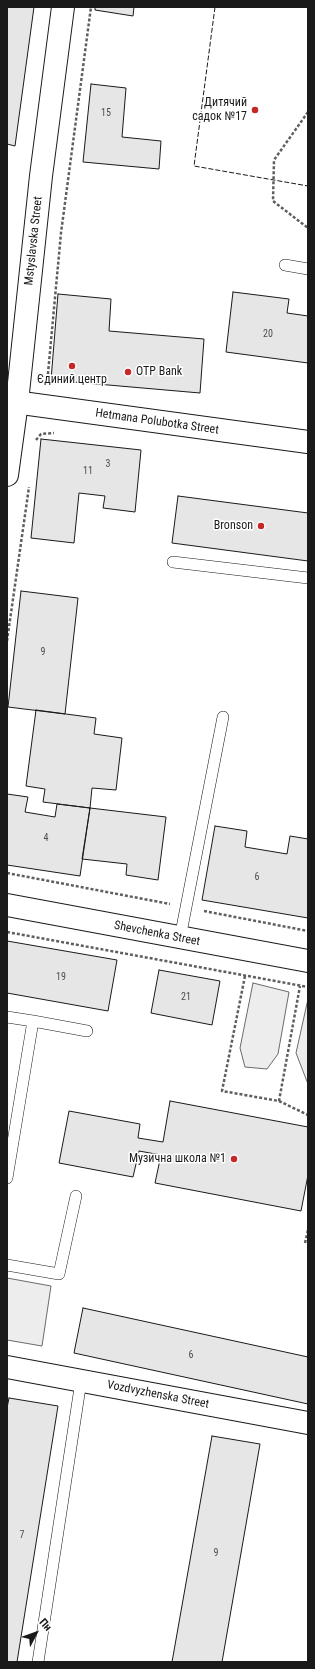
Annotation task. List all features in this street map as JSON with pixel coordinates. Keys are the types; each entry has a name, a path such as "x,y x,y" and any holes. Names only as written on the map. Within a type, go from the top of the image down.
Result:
{"street":[{"name":"Mstyslavska Street","path":"7,475 12,401 63,7"},
{"name":"Hetmana Polubotka Street","path":"12,401 308,442"},
{"name":"Shevchenka Street","path":"7,905 308,961"},
{"name":"Vozdvyzhenska Street","path":"7,1367 308,1423"}],"lane":[{"path":"285,265 308,269"},
{"path":"173,562 308,578"},
{"path":"180,938 223,717"},
{"path":"7,1017 87,1031"},
{"path":"7,1178 33,1022"},
{"path":"7,1265 59,1274 76,1196"},
{"path":"38,1662 80,1381"}],"path":[{"path":"52,386 47,384 61,233 91,7"},
{"path":"308,112 274,160 273,201 308,228"},
{"path":"35,445 36,440 41,434 60,434"},
{"path":"7,641 29,483"},
{"path":"7,873 308,931"},
{"path":"7,932 308,987"},
{"path":"245,976 222,1091 278,1101 308,1115"},
{"path":"278,1101 300,986"},
{"path":"305,1243 308,1230"}],"shaded area":[{"path":"253,983 289,992 278,1054 267,1069 245,1067 240,1048"},
{"path":"308,999 308,1084 296,1053"},
{"path":"7,1278 51,1286 42,1346 7,1340"}],"building":[{"path":"7,7 34,7 15,146 7,144"},
{"path":"95,7 134,7 133,16 95,10"},
{"path":"91,84 126,88 122,137 161,141 159,169 83,162"},
{"path":"233,292 289,299 287,313 308,316 308,363 226,352"},
{"path":"58,294 111,299 109,331 204,339 200,393 51,380"},
{"path":"41,439 141,450 135,512 103,508 105,496 79,493 74,543 31,538"},
{"path":"178,496 308,513 308,561 172,543"},
{"path":"21,591 78,598 65,714 8,707"},
{"path":"36,710 96,718 94,734 122,738 116,790 92,788 90,808 43,802 45,789 26,786"},
{"path":"7,794 28,797 25,812 55,817 57,804 90,808 80,876 7,865"},
{"path":"90,808 166,817 158,880 126,875 127,864 82,859"},
{"path":"215,826 247,831 245,847 287,854 290,836 308,839 308,918 202,900"},
{"path":"7,941 117,960 108,1011 7,993"},
{"path":"159,970 220,981 212,1025 151,1013"},
{"name":"Музична школа №1","path":"170,1101 308,1127 308,1175 301,1211 155,1183 161,1155 139,1151 133,1177 59,1163 69,1111 140,1124 138,1138 163,1142"},
{"path":"83,1308 308,1357 308,1404 74,1353"},
{"path":"9,1398 58,1406 17,1662 7,1662 7,1408"},
{"path":"212,1436 260,1444 222,1662 172,1662"}],"fence":[{"path":"215,7 194,166 308,186"}],"place":[{"name":"Дитячий садок №17","path":"255,110"},
{"name":"Єдиний центр","path":"72,366"},
{"name":"OTP Bank","path":"128,372"},
{"name":"Bronson","path":"261,526"},
{"name":"Музична школа №1","path":"234,1159"}]}
